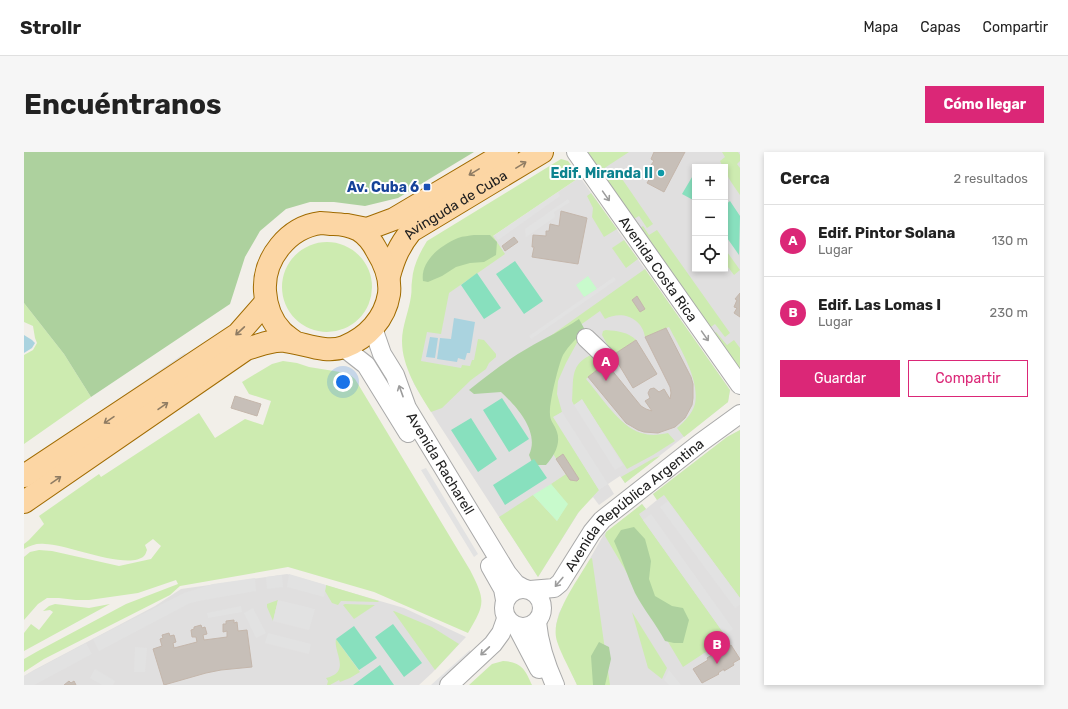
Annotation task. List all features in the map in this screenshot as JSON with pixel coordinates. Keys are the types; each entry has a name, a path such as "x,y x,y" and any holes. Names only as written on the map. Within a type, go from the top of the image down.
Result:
{"main road":[{"name":"Avinguda de Cuba","path":"342,224 367,228 394,219 508,152"},
{"name":"Avinguda de Cuba","path":"388,276 394,255 402,241 411,231 542,152"},
{"path":"24,502 246,349 270,342 283,341 317,348 337,349 357,341 373,328 384,313 389,294 388,276 382,259 372,242 360,231 342,224 320,223 300,230 282,242 270,260 264,281 266,302 272,319 282,333 296,343"},
{"path":"24,476 238,334 266,302"}],"street":[{"name":"Avenida Costa Rica","path":"576,152 740,385"},
{"name":"Avenida Racharell","path":"373,328 382,354 395,375 407,408 507,573 516,584 528,590"},
{"path":"586,338 607,358"},
{"name":"Avenida Racharell","path":"343,347 366,365 498,578 503,589 505,600"},
{"name":"Avenida República Argentina","path":"528,590 554,588 560,583 592,532 602,520 700,442 740,414"},
{"path":"512,623 528,627 537,622 542,613 542,604 536,593 518,589 505,600 503,609 533,656 546,685"},
{"path":"537,622 538,635 555,685"},
{"path":"449,685 493,644 501,632 512,623"}],"shaded area":[{"path":"618,152 740,152 740,375 596,165"},
{"path":"580,177 730,390 728,402 625,483 620,476 608,484 614,494 599,505 593,497 582,507 538,577 438,423 414,384 410,373 442,271"},
{"path":"558,192 560,196 498,240 495,235"},
{"path":"568,199 570,202 554,212 555,217 526,237 525,229"},
{"path":"614,277 616,280 531,339 529,336"},
{"path":"185,353 188,358 24,464"},
{"path":"582,399 623,465 615,470 574,405"},
{"path":"562,412 608,484 599,490 553,417"},
{"path":"740,430 740,685 577,685 557,640 556,625 559,613 604,534 642,504 646,509 657,500 653,494 727,437"},
{"path":"426,468 478,554 474,557 421,470"},
{"path":"668,501 740,598 740,605 735,608 660,507"},
{"path":"651,514 733,629 725,635 643,520"},
{"path":"287,574 404,608 466,637 419,685 24,685 24,676 155,606 181,589"},
{"path":"289,574 326,585 324,597 287,587"},
{"path":"282,575 283,587 267,589 266,577"},
{"path":"255,578 256,591 190,603 99,651 93,639 184,593 213,584"},
{"path":"278,600 315,609 309,630 273,621"},
{"path":"241,606 242,612 208,618 207,613"},
{"path":"253,608 266,633 256,638 244,613"},
{"path":"268,633 311,644 309,654 265,643"},
{"path":"86,643 92,654 34,685 24,685 24,676"},
{"path":"135,647 147,648 145,672 134,672"},
{"path":"470,650 472,660 443,685 431,685"},
{"path":"95,669 115,681 113,685 102,685 90,678"},
{"path":"669,670 681,685 669,685 664,680"}],"green space":[{"path":"24,152 474,152 398,198 365,206 334,202 310,202 286,209 260,231 245,257 230,304 91,397 64,354 24,303"},
{"path":"588,152 629,152 603,169 599,164 596,165"},
{"path":"722,152 738,152 740,155 740,161 737,164 740,168 740,195 728,176 728,164 722,164 720,161 725,157"},
{"path":"561,159 568,161 580,177 493,236 505,254 449,293 441,334 427,332 421,361 461,368 462,365 470,366 472,360 474,360 478,339 484,340 496,354 496,357 489,363 486,369 471,380 442,408 431,412 416,387 408,369 402,341 411,296 414,270 421,251 427,241"},
{"path":"618,173 653,224 647,228 639,216 632,220 606,180"},
{"path":"692,177 692,199 682,194"},
{"path":"591,193 617,229 604,237 592,217 593,208 587,196"},
{"path":"730,201 740,216 739,255 728,239 728,203"},
{"path":"638,223 640,228 643,226 649,235 657,230 730,333 725,337 715,324 708,329 636,225"},
{"path":"474,235 490,235 497,242 496,255 484,262 470,263 456,267 442,276 428,282 423,281 423,274 428,260 439,249 458,238"},
{"path":"624,240 638,259 626,268 612,248"},
{"path":"318,242 336,242 352,249 365,262 372,278 372,296 365,312 352,325 336,332 318,332 302,325 289,312 282,296 282,278 289,262 302,249"},
{"path":"728,253 740,270 734,275 728,267"},
{"path":"515,261 543,301 524,314 496,274"},
{"path":"645,269 730,390 728,402 684,437 677,428 688,418 694,408 696,395 695,385 688,364 669,327 645,337 643,330 636,321 618,315 605,319 600,311 579,326 579,339 558,381 557,394 562,412 554,417 599,490 578,513 538,577 499,517 533,495 557,521 567,504 551,484 566,474 507,382 522,356"},
{"path":"477,273 501,308 484,319 461,285"},
{"path":"588,276 597,289 584,297 576,285"},
{"path":"24,303 64,354 91,397 24,444 24,355 33,350 37,343 33,326 24,322"},
{"path":"579,319 585,330 570,345 563,355 552,397 550,417 558,436 557,445 552,458 546,465 533,465 529,455 532,446 532,438 520,412 501,392 474,394 469,390 490,373 534,344"},
{"path":"603,331 619,331 633,337 636,340 613,355 602,335"},
{"path":"716,332 727,345 734,340 740,348 740,375 712,335"},
{"path":"593,354 606,363 586,379 618,417 633,430 648,435 668,433 675,441 627,469 582,400 574,405 572,401 573,379 576,367 585,358"},
{"path":"283,361 340,372 350,375 355,379 475,580 481,596 481,602 478,615 468,633 374,592 288,567 180,586 170,595 44,659 24,672 24,659 38,651 126,604 178,584 176,580 138,593 89,600 47,598 38,604 24,620 24,557 30,552 39,550 52,551 119,566 151,559 161,546 153,539 145,545 147,550 146,554 136,560 111,559 55,545 45,544 29,546 24,549 24,544 44,524 39,516 99,474 101,477 199,413 215,438 245,419 263,425 271,401 249,394 242,382 272,364"},
{"path":"502,398 529,439 509,452 483,410"},
{"path":"471,418 497,459 478,472 451,430"},
{"path":"740,430 740,598 664,495 657,500 653,494 727,437"},
{"path":"660,456 625,483 621,477 654,458"},
{"path":"534,459 547,478 505,505 493,485"},
{"path":"551,484 568,504 557,521 533,495"},
{"path":"642,504 646,509 639,514 727,638 683,667 605,536 606,532"},
{"path":"634,527 645,539 651,561 649,579 655,596 672,606 683,608 689,620 683,643 665,641 632,587 614,541 621,530"},
{"path":"592,558 610,685 577,685 562,654 556,637 558,618 567,596"},
{"path":"326,585 379,601 341,601 338,605 332,603 325,591"},
{"path":"278,600 273,621 267,604"},
{"path":"55,604 89,608 110,604 24,651 24,633 31,624 39,630 53,612 50,610 43,611 49,606"},
{"path":"343,605 375,605 354,619"},
{"path":"393,611 432,627 459,644 435,670"},
{"path":"632,612 667,668 662,679 648,668"},
{"path":"393,624 422,663 404,677 375,637"},
{"path":"354,626 377,658 359,670 336,639"},
{"path":"336,639 360,672 340,682 339,680 327,685 328,681 326,678 334,675 340,666"},
{"path":"599,642 609,647 611,659 605,685 593,685 591,656"},
{"path":"503,661 514,663 522,667 532,685 469,685 492,664"},
{"path":"380,665 394,685 353,685"}],"water":[{"path":"454,318 475,322 470,353 467,353 465,360 458,358 457,362 437,359 440,338 451,339"},
{"path":"24,335 35,343 32,348 24,353"},
{"path":"430,337 438,338 435,358 426,357"}],"building":[{"name":"Edif. Miranda II","path":"654,152 685,152 664,192 647,183 650,178 648,176 651,170 648,169 654,161 651,159"},
{"path":"561,211 587,218 578,264 532,257 534,247 532,247 533,235 546,236 546,231 549,231 550,224 559,226"},
{"path":"514,237 518,242 505,251 502,246"},
{"path":"740,293 740,317 734,313 737,308 734,307 737,300 735,299"},
{"path":"637,296 645,309 640,312 632,300"},
{"path":"666,328 691,377 693,384 692,405 685,418 675,427 658,433 644,432 626,423 588,377 606,363 641,406 652,411 645,401 650,398 648,393 650,389 654,388 659,392 664,389 670,399 671,393 670,387 645,337"},
{"path":"636,340 657,374 633,388 613,355"},
{"path":"235,396 261,404 257,416 231,408"},
{"path":"563,454 579,479 577,481 570,480 556,459"},
{"path":"234,620 234,623 237,622 238,631 247,630 252,667 206,673 164,685 153,649 162,646 160,639 163,638 162,635 169,633 170,636 174,635 176,642 173,643 174,648 197,642 196,637 192,637 191,630 194,629 194,627 201,625 202,628 205,627 207,634 203,635 204,640 227,637 227,631 223,632 223,624 226,624 226,621"},
{"path":"731,645 740,659 733,663 734,665 724,671 724,669 718,673 719,674 702,683 693,669 708,660 707,658"},
{"path":"69,681 71,683 74,681 76,685 64,685"}],"place":[{"name":"Edif. Miranda II","path":"661,173"},
{"name":"Av. Cuba 6","path":"427,187"},
{"name":"Edif. Pintor Solana","path":"606,381"},
{"name":"Edif. Las Lomas I","path":"717,664"}]}
